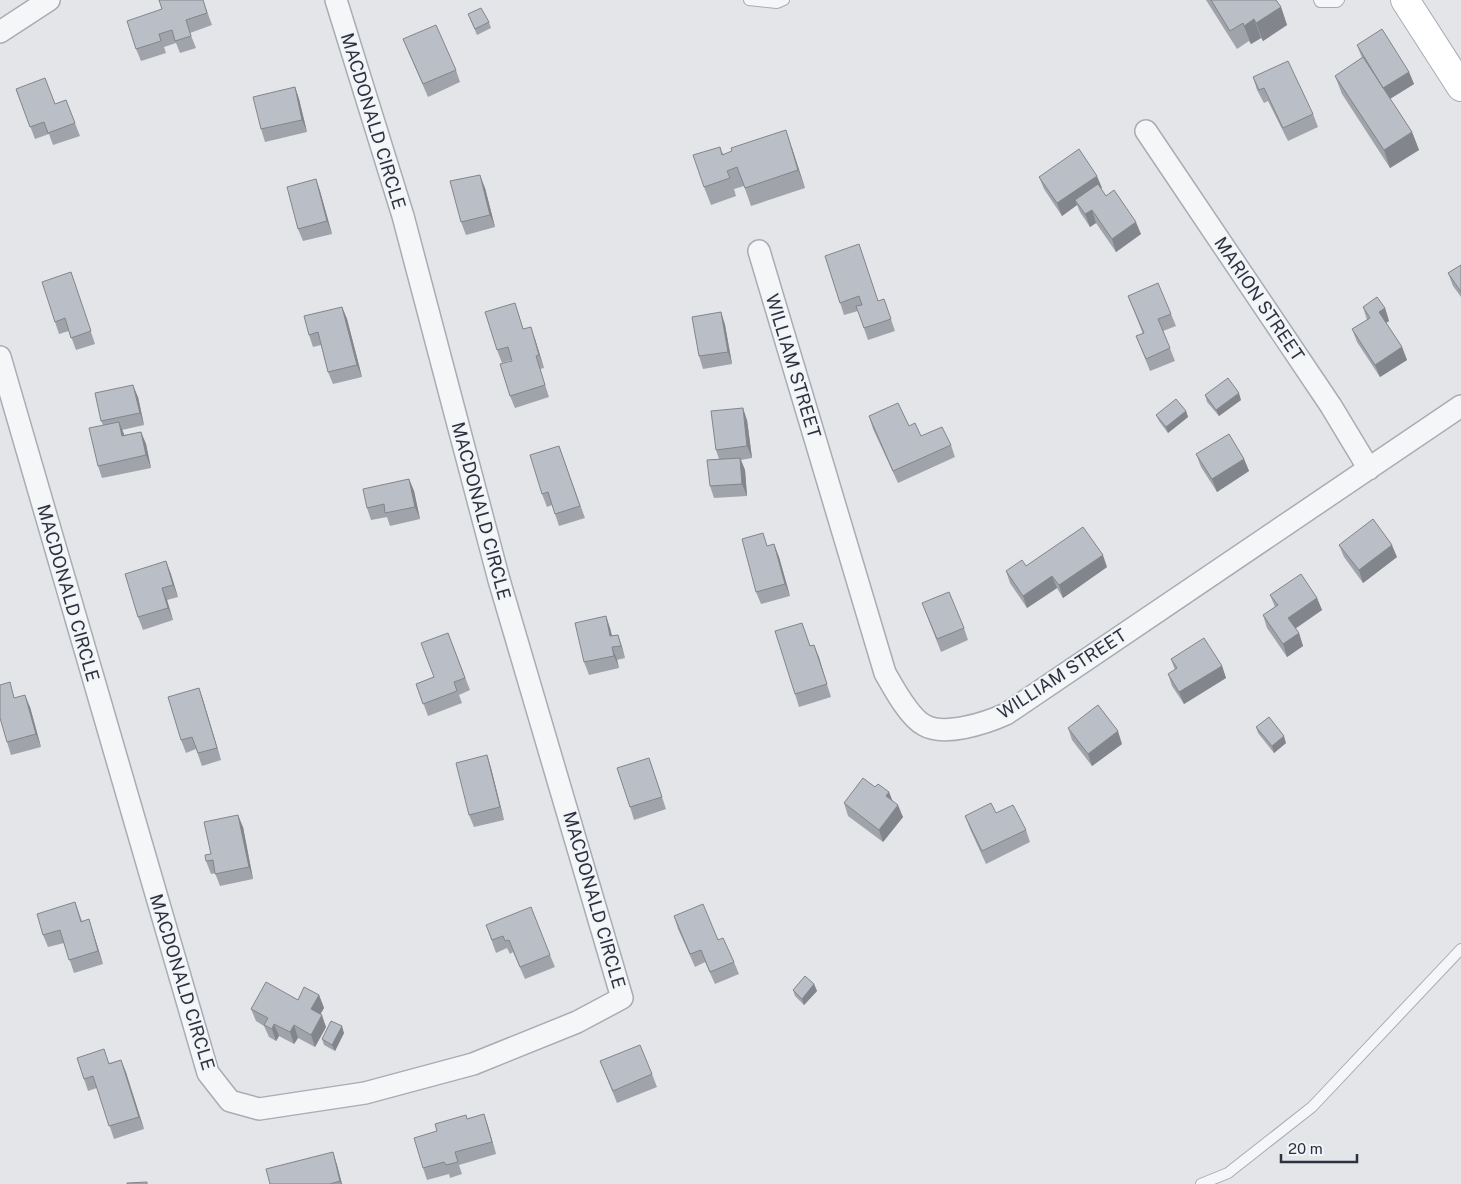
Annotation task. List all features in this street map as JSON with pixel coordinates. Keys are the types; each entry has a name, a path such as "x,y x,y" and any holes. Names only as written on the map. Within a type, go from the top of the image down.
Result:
{"main road":[{"path":"1405,0 1461,87"}],"street":[{"path":"0,32 49,0"},
{"name":"MACDONALD CIRCLE","path":"0,357 208,1073 230,1101 259,1109 365,1093 473,1064 577,1022 622,998 499,580 403,216 336,0"},
{"name":"MARION STREET","path":"1146,131 1331,406 1369,469"},
{"name":"WILLIAM STREET","path":"759,250 885,672 898,696 915,717 924,725 935,728 961,728 988,722 1006,714 1461,406"}],"lane":[{"path":"749,0 777,3 784,0"},
{"path":"1319,0 1320,2 1337,2 1339,0"},
{"path":"1200,1184 1228,1173 1312,1107 1461,949"}],"building":[{"path":"159,0 203,0 207,13 186,20 191,36 175,41 172,30 159,34 161,41 136,49 127,21 162,9"},
{"path":"1211,0 1276,0 1281,7 1256,23 1254,19 1244,26 1243,23 1230,31"},
{"path":"481,8 489,22 475,29 468,14"},
{"path":"436,25 456,70 423,84 403,39"},
{"path":"1382,29 1409,72 1383,88 1357,45"},
{"path":"1363,57 1412,132 1384,150 1335,76"},
{"path":"1288,61 1313,114 1283,128 1264,88 1259,90 1253,77"},
{"path":"45,78 55,104 66,100 75,123 48,133 44,122 30,127 16,89"},
{"path":"295,87 302,120 261,129 253,97"},
{"path":"786,130 798,170 745,188 737,167 727,171 730,178 704,187 693,155 720,147 722,155 732,151 731,148"},
{"path":"1079,149 1097,176 1057,203 1039,177"},
{"path":"480,175 490,215 461,222 450,181"},
{"path":"316,179 327,221 298,229 287,187"},
{"path":"1098,184 1106,196 1114,190 1136,222 1112,239 1092,210 1085,214 1075,200"},
{"path":"859,244 878,301 884,299 891,319 864,328 856,306 862,305 859,296 840,303 825,256"},
{"path":"1461,265 1461,292 1448,273"},
{"path":"71,272 91,331 71,338 65,318 55,322 42,282"},
{"path":"1158,283 1171,314 1158,319 1170,348 1146,359 1136,336 1144,333 1128,296"},
{"path":"1377,297 1385,308 1379,312 1402,347 1375,365 1352,329 1370,318 1363,307"},
{"path":"515,303 523,329 531,327 539,355 536,356 545,385 510,396 500,364 512,361 508,347 497,350 485,312"},
{"path":"342,307 357,365 328,372 318,332 309,335 304,316"},
{"path":"721,312 728,352 699,356 692,317"},
{"path":"1228,378 1239,393 1216,410 1205,395"},
{"path":"133,385 140,413 101,421 95,393"},
{"path":"1176,399 1186,411 1166,427 1156,415"},
{"path":"898,403 909,426 915,423 921,436 942,427 951,445 893,471 869,416"},
{"path":"743,408 747,446 716,450 711,411"},
{"path":"119,422 122,436 141,432 146,455 98,466 89,428"},
{"path":"1229,434 1244,459 1212,479 1196,454"},
{"path":"559,446 580,506 555,514 548,492 542,494 530,455"},
{"path":"740,458 742,484 710,486 707,460"},
{"path":"409,479 415,507 385,513 384,504 367,508 363,489"},
{"path":"1373,519 1392,545 1359,570 1339,545"},
{"path":"1083,527 1103,555 1059,585 1052,576 1023,596 1006,571 1022,560 1026,566"},
{"path":"763,533 767,546 774,544 785,584 756,592 742,539"},
{"path":"166,561 173,585 162,588 168,608 138,617 125,574"},
{"path":"1301,574 1317,598 1288,618 1299,633 1283,644 1263,615 1278,605 1270,595"},
{"path":"949,592 964,628 937,639 922,603"},
{"path":"606,616 610,636 618,635 621,646 612,647 614,656 584,662 575,623"},
{"path":"802,623 810,646 814,645 827,684 795,694 775,631"},
{"path":"448,633 465,678 454,682 457,691 423,704 416,684 434,677 421,643"},
{"path":"1204,638 1222,666 1179,692 1168,674 1177,668 1171,659"},
{"path":"10,682 14,698 25,695 36,734 7,742 0,718 0,685"},
{"path":"199,688 217,748 198,753 192,737 181,740 168,697"},
{"path":"1098,705 1118,731 1088,754 1068,728"},
{"path":"1269,717 1284,736 1272,746 1256,727"},
{"path":"487,755 500,807 469,815 456,763"},
{"path":"649,758 662,797 630,807 617,768"},
{"path":"863,778 875,787 878,784 889,792 886,796 898,805 879,830 844,803"},
{"path":"991,803 996,813 1013,805 1026,830 982,851 965,816"},
{"path":"238,815 249,867 215,874 213,860 206,861 205,855 211,854 204,822"},
{"path":"75,902 81,922 89,919 98,951 69,960 60,930 43,935 37,914"},
{"path":"703,904 718,940 723,938 734,962 710,972 701,950 690,954 674,916"},
{"path":"531,907 550,955 520,967 509,940 505,941 503,936 492,940 486,925"},
{"path":"805,976 814,984 802,999 793,990"},
{"path":"266,982 298,1000 304,987 319,995 311,1009 322,1015 311,1035 294,1025 290,1032 274,1024 272,1029 264,1025 268,1018 251,1009"},
{"path":"331,1021 342,1026 332,1045 322,1039"},
{"path":"640,1045 652,1074 613,1091 600,1061"},
{"path":"104,1049 109,1064 121,1060 139,1117 109,1126 93,1076 84,1079 77,1058"},
{"path":"484,1114 492,1142 455,1152 458,1162 446,1165 444,1162 423,1168 414,1138 437,1131 435,1124 466,1115 467,1119"},
{"path":"333,1152 340,1181 330,1184 270,1184 266,1169"},
{"path":"147,1182 147,1184 127,1184 127,1183"}]}
